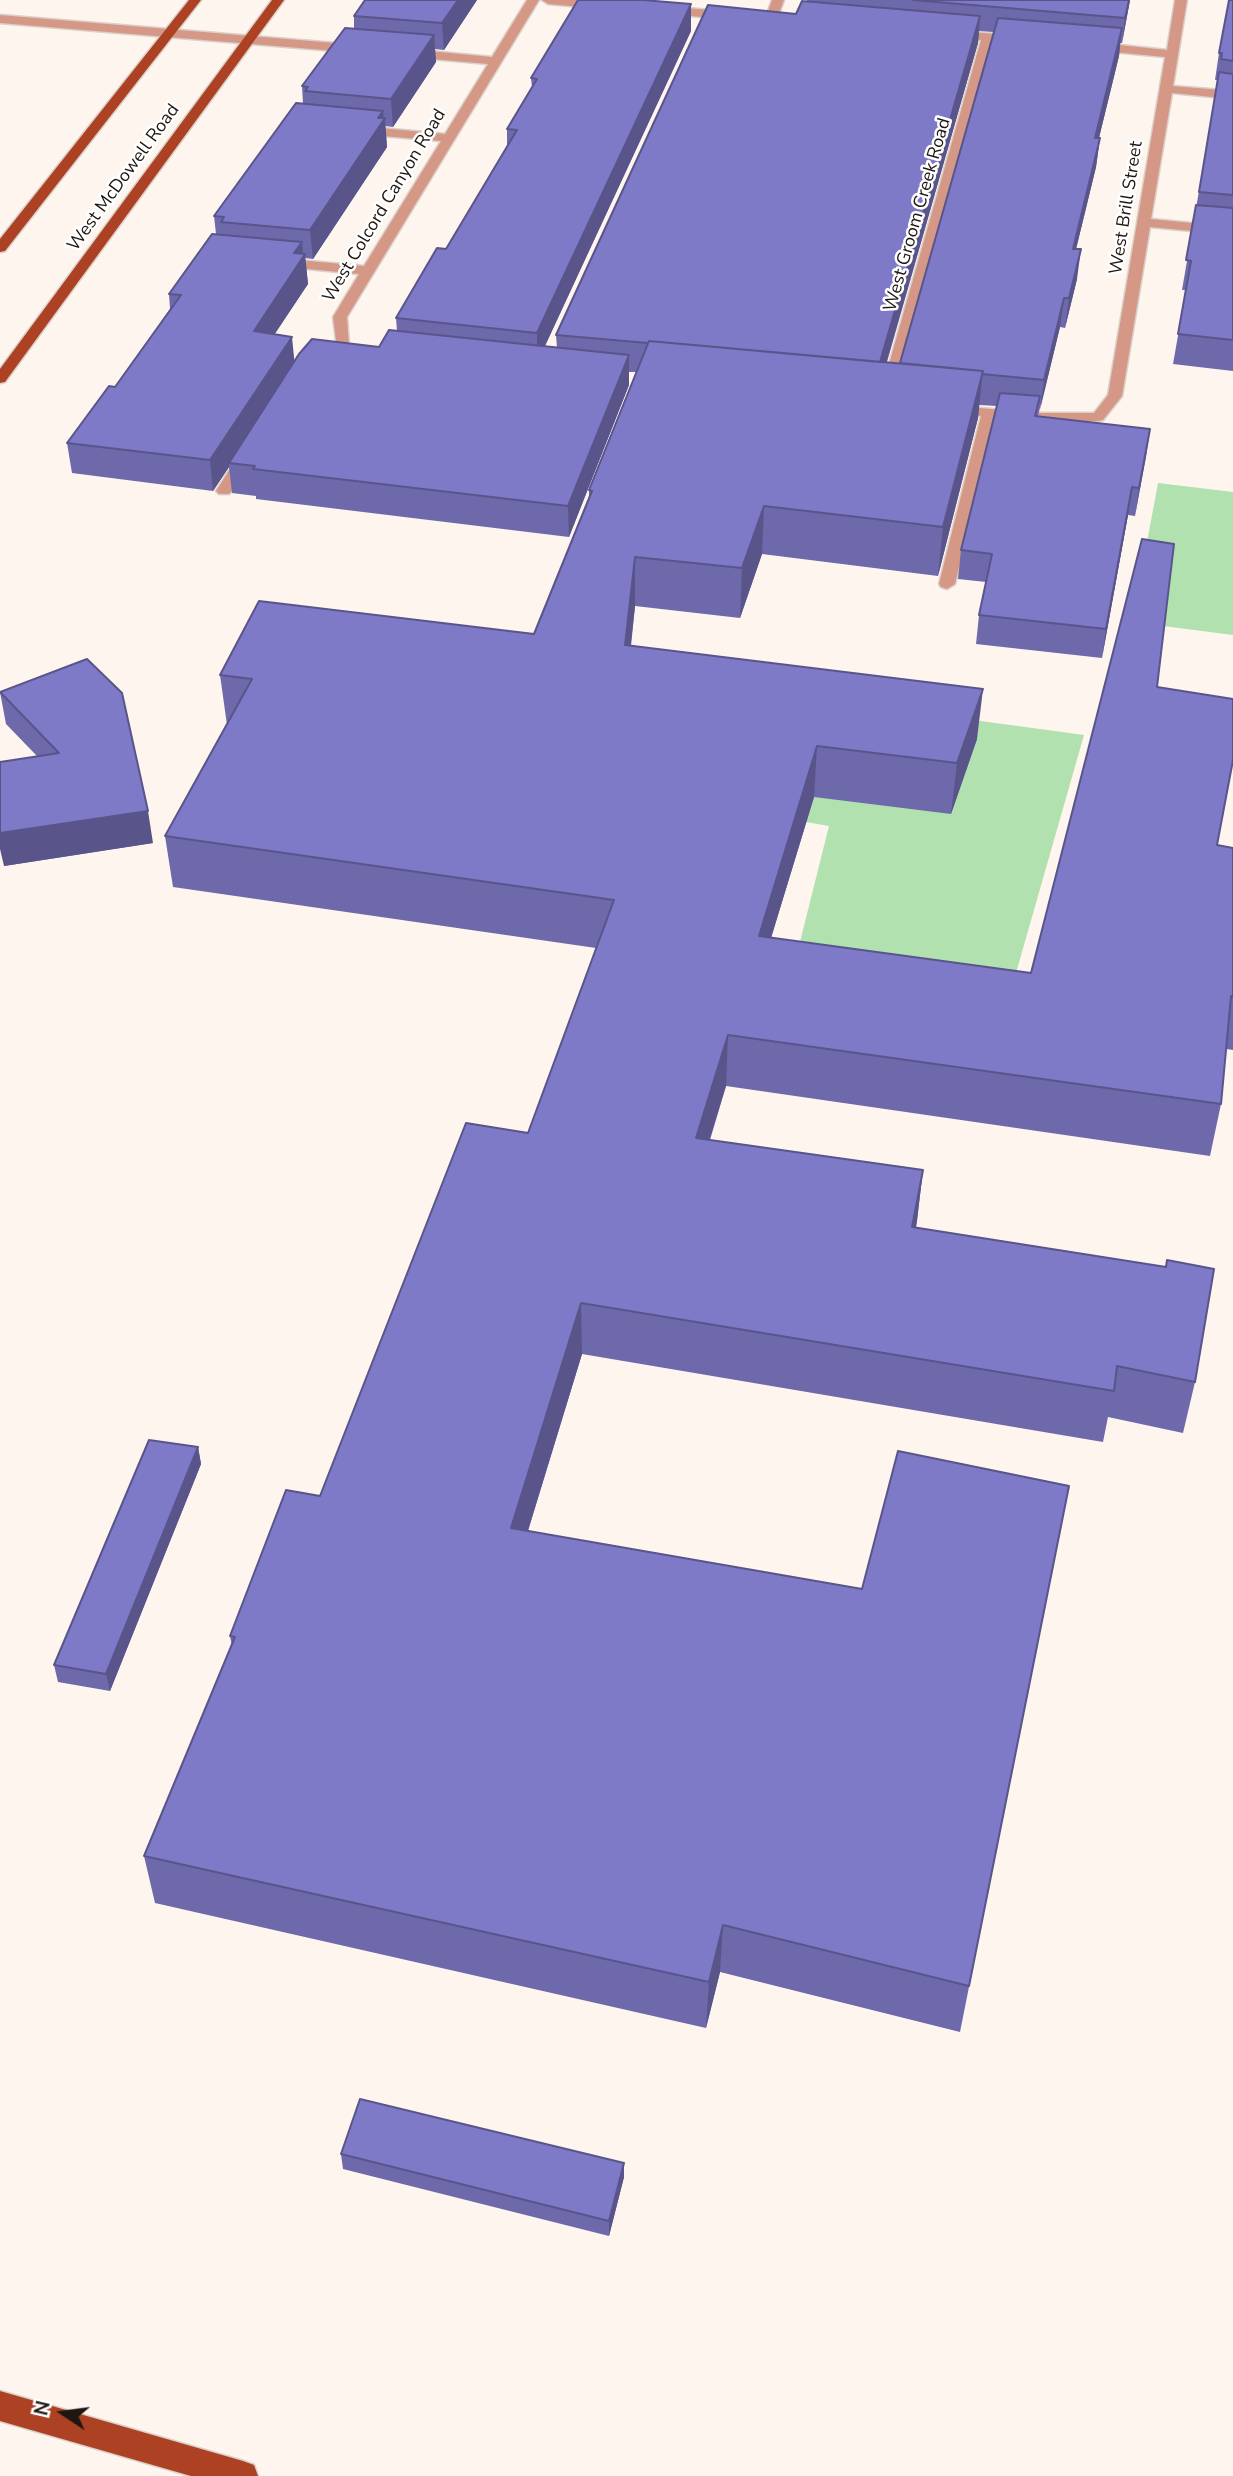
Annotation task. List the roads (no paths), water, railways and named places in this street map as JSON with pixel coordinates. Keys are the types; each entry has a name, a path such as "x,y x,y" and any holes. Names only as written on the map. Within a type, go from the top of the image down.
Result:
{"main road":[{"path":"0,248 195,0"},
{"name":"West McDowell Road","path":"0,379 278,0"},
{"path":"0,2406 243,2476"}],"street":[{"name":"West Colcord Canyon Road","path":"343,348 340,317 533,0"},
{"path":"548,0 614,6"},
{"path":"761,18 778,0"},
{"name":"West Brill Street","path":"989,412 1038,417 1098,417 1115,396 1181,0"},
{"path":"654,9 704,20 785,20"},
{"path":"0,19 375,50"},
{"path":"935,33 1027,41"},
{"name":"West Groom Creek Road","path":"892,403 988,37"},
{"path":"1080,45 1170,54"},
{"path":"389,52 494,61"},
{"path":"1165,89 1233,95"},
{"path":"343,129 448,138"},
{"path":"1143,222 1233,231"},
{"path":"265,261 369,271"},
{"path":"940,407 989,412 947,584"},
{"path":"225,491 252,447"}]}
